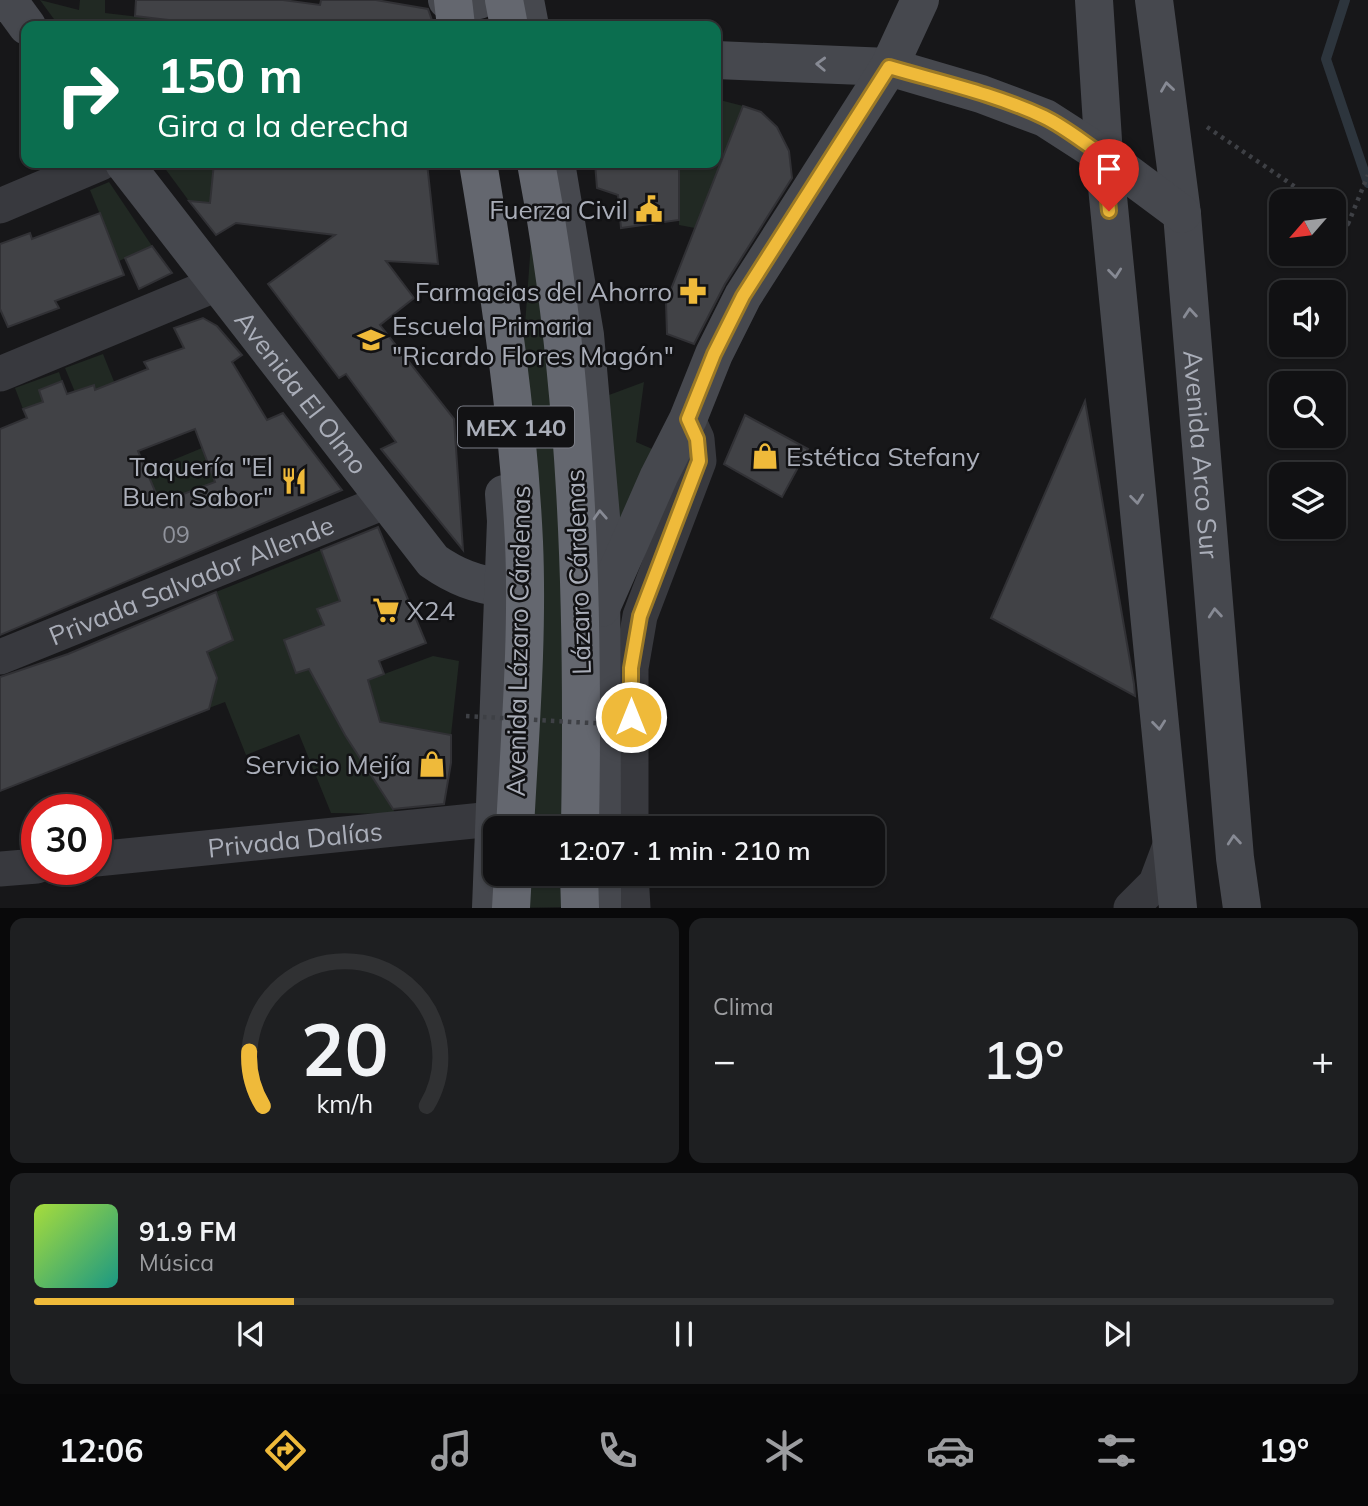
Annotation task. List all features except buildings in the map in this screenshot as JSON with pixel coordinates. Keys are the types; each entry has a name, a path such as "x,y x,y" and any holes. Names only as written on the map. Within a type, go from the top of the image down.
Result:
{"highway":[{"path":"453,0 455,21"},
{"path":"504,0 508,21"},
{"name":"Avenida Lázaro Cárdenas","path":"479,168 499,287 517,434 524,544 522,694 505,816"},
{"name":"Lázaro Cárdenas","path":"537,168 550,239 571,408 583,691 580,816"},
{"path":"511,908 512,886"},
{"path":"579,886 580,908"}],"main road":[{"path":"8,0 23,21"},
{"path":"428,0 432,21"},
{"path":"447,0 459,3 479,0"},
{"path":"525,0 529,21"},
{"path":"601,608 659,476 688,419 714,354 743,296 889,67 920,0"},
{"path":"1094,0 1104,156 1178,908"},
{"name":"Avenida Arco Sur","path":"1154,0 1182,214 1234,845 1242,908"},
{"path":"721,60 889,67 981,94 1045,118 1104,156 1182,214"},
{"name":"Avenida El Olmo","path":"128,168 219,283 384,502 433,561 457,578 503,589"},
{"path":"461,168 491,346 506,521 503,589 504,816"},
{"path":"557,168 585,335 601,517 601,816"},
{"path":"491,908 494,886"},
{"path":"602,886 602,908"}],"street":[{"path":"0,206 89,168"},
{"path":"0,374 219,283"},
{"path":"631,816 631,668 640,616 699,461 697,439 688,419"},
{"name":"Privada Salvador Allende","path":"0,657 384,502"},
{"name":"Privada Dalías","path":"112,858 483,825"},
{"path":"1131,908 1156,883 1171,843"},
{"path":"0,869 21,867"},
{"path":"632,886 633,908"}],"path":[{"path":"1168,100 1298,189"},
{"path":"1346,223 1348,224 1368,176"},
{"path":"466,716 645,726"}],"shaded area":[{"path":"40,0 79,10 80,0 105,0 105,13 175,21 55,21"},
{"path":"721,100 743,106 721,162"},
{"path":"165,168 214,168 210,203 189,201"},
{"path":"679,168 719,168 695,228 679,225"},
{"path":"109,182 152,246 119,261 90,190"},
{"path":"532,229 591,573 575,816 507,816 505,600"},
{"path":"103,354 115,384 96,391 93,385 75,392 65,368"},
{"path":"59,372 62,381 39,390 43,402 23,409 15,388"},
{"path":"644,382 636,442 671,457 615,552 609,395"},
{"path":"202,448 220,494 160,503 132,477"},
{"path":"321,550 340,601 317,609 324,625 284,640 296,673 309,669 346,736 396,814 331,813 299,734 246,755 225,702 209,708 217,678 189,603 221,646 233,640 216,592"},
{"path":"433,656 459,661 451,735 380,722 368,680"},
{"path":"505,886 572,886 571,907 504,908"}],"waterway":[{"path":"1345,0 1326,59 1368,183"}],"place":[{"name":"Fuerza Civil","path":"649,209"},
{"name":"Farmacias del Ahorro","path":"693,291"},
{"name":"Escuela Primaria \"Ricardo Flores Magón\"","path":"371,340"},
{"name":"Estética Stefany","path":"765,456"},
{"name":"Taquería \"El Buen Sabor\"","path":"294,481"},
{"name":"X24","path":"386,610"},
{"name":"Servicio Mejía","path":"432,764"}],"route":[{"path":"631,717 631,668 640,616 699,461 697,439 688,419 696,397 743,296 889,67 981,94 1045,118 1065,130 1104,156 1109,211"}]}
